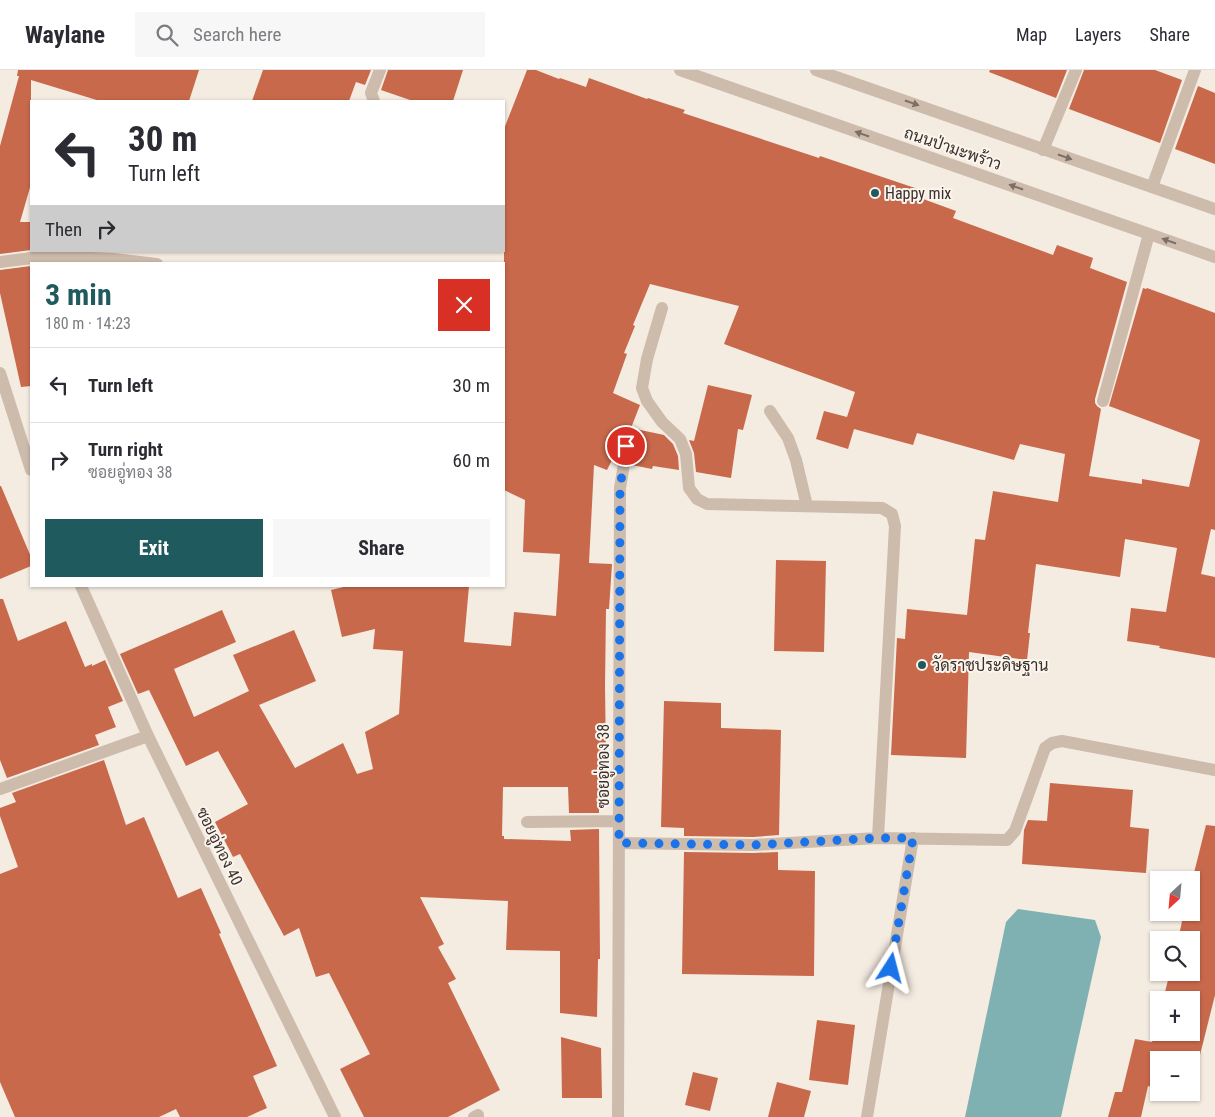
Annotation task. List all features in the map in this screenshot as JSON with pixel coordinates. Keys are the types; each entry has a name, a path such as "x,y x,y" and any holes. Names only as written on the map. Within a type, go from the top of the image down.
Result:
{"street":[{"path":"374,100 371,93 380,70"},
{"name":"ถนนป่ามะพร้าว","path":"680,70 1215,257"},
{"name":"ถนนป่ามะพร้าว","path":"816,70 1215,209"},
{"path":"1044,150 1076,70"},
{"path":"1152,187 1195,70"},
{"path":"1103,401 1149,234"},
{"path":"0,262 47,256 140,262"},
{"path":"662,308 647,359 642,388 647,401 662,422 680,439 686,454 689,488 697,499 707,504 882,508 892,514 895,526 878,838"},
{"path":"0,373 30,467"},
{"path":"770,411 788,438 796,460 807,506"},
{"name":"ซอยอู่ทอง 38","path":"618,1117 620,488 626,446"},
{"name":"ซอยอู่ทอง 40","path":"81,587 148,736 335,1117"},
{"path":"0,790 148,736"},
{"path":"619,843 753,845 878,838 1007,840 1015,831 1045,748 1052,742 1062,741 1215,770"},
{"path":"528,822 619,821"},
{"path":"866,1117 913,838"},
{"path":"474,1117 478,1117"}],"water":[{"path":"1018,909 1095,920 1101,937 1061,1117 965,1117 1006,922"}],"building":[{"path":"18,70 199,70 189,100 97,100 31,80 30,187 20,222 30,222 30,250 0,254 0,146 19,76 17,76"},
{"path":"263,70 371,70 365,85 356,82 349,100 252,100"},
{"path":"388,70 463,70 453,100 410,100 381,90"},
{"path":"527,70 536,70 586,87 589,78 647,99 685,110 683,113 918,189 915,196 956,211 953,218 1053,255 1057,245 1093,258 1090,268 1127,282 1095,399 1095,403 1101,409 1089,476 1142,484 1142,479 1189,487 1200,440 1109,406 1143,288 1215,313 1215,530 1211,529 1201,574 1215,577 1215,658 1127,641 1131,608 1166,612 1177,548 1125,539 1120,577 1036,564 1028,633 1030,633 1027,660 969,652 966,758 891,755 897,638 905,639 907,609 967,615 975,539 985,540 993,491 1058,502 1065,454 1020,444 1014,460 917,433 913,445 854,429 848,449 816,439 824,411 847,417 855,392 724,344 739,306 650,284 633,325 635,326 624,353 627,354 613,393 640,405 631,428 664,435 673,444 678,456 679,470 653,466 652,469 632,465 635,444 632,439 628,438 620,441 616,461 612,460 607,470 594,465 589,563 612,564 609,609 606,609 606,760 604,760 606,803 599,804 599,813 569,813 568,787 503,787 502,836 504,836 504,839 571,841 570,830 599,829 600,959 598,959 597,1017 560,1013 560,951 506,950 508,901 420,897 444,944 438,947 456,979 448,983 500,1090 448,1117 364,1117 340,1069 370,1054 329,973 316,977 299,928 284,936 240,854 233,857 215,822 248,804 218,751 186,766 149,690 138,694 120,654 222,610 236,642 174,669 194,717 249,691 233,655 294,630 316,681 259,705 295,768 343,743 357,774 373,769 365,732 399,714 403,651 373,649 375,629 342,637 331,590 344,587 469,587 464,642 511,646 514,612 556,616 560,554 523,552 525,500 505,490 505,126"},
{"path":"990,70 1067,70 1056,98 989,72"},
{"path":"1084,70 1155,70 1182,80 1160,143 1069,109"},
{"path":"1198,86 1215,93 1215,164 1175,149"},
{"path":"30,266 30,386 21,387 0,293 0,270"},
{"path":"708,385 752,395 743,430 738,429 731,478 696,472 694,453 689,440 694,441"},
{"path":"1,486 30,555 30,566 0,579"},
{"path":"776,560 826,561 824,652 774,651"},
{"path":"0,599 3,599 18,641 66,621 85,667 105,660 123,701 108,707 116,727 95,735 99,745 7,778 0,760"},
{"path":"664,701 721,703 721,728 781,730 779,835 753,837 684,836 684,828 661,827"},
{"path":"104,760 126,825 144,817 178,898 201,888 221,933 219,934 277,1066 253,1076 267,1108 247,1117 180,1117 176,1109 159,1117 15,1117 0,1082 0,874 18,867 0,816 0,808 16,802 12,793"},
{"path":"1050,783 1133,790 1130,827 1149,829 1146,873 1022,864 1024,830 1028,820 1047,821"},
{"path":"1206,825 1215,826 1215,995 1200,1055 1200,1051 1150,1051 1150,1087 1148,1086 1141,1117 1108,1117 1115,1092 1122,1092 1135,1039 1152,1042 1200,1041 1200,991 1165,991 1168,981 1200,981 1200,931 1180,931 1182,921 1200,921 1200,871 1194,871"},
{"path":"684,852 778,852 778,870 815,871 814,976 682,974"},
{"path":"817,1020 855,1025 848,1085 809,1080"},
{"path":"561,1037 601,1048 602,1098 562,1098"},
{"path":"693,1072 718,1078 710,1111 685,1105"},
{"path":"777,1082 811,1091 804,1117 768,1117"}],"place":[{"name":"Happy mix","path":"875,193"},
{"name":"วัดราชประดิษฐาน","path":"922,665"}],"route":[{"path":"626,446 620,488 619,843 753,845 878,838 913,838 891,968"}]}
